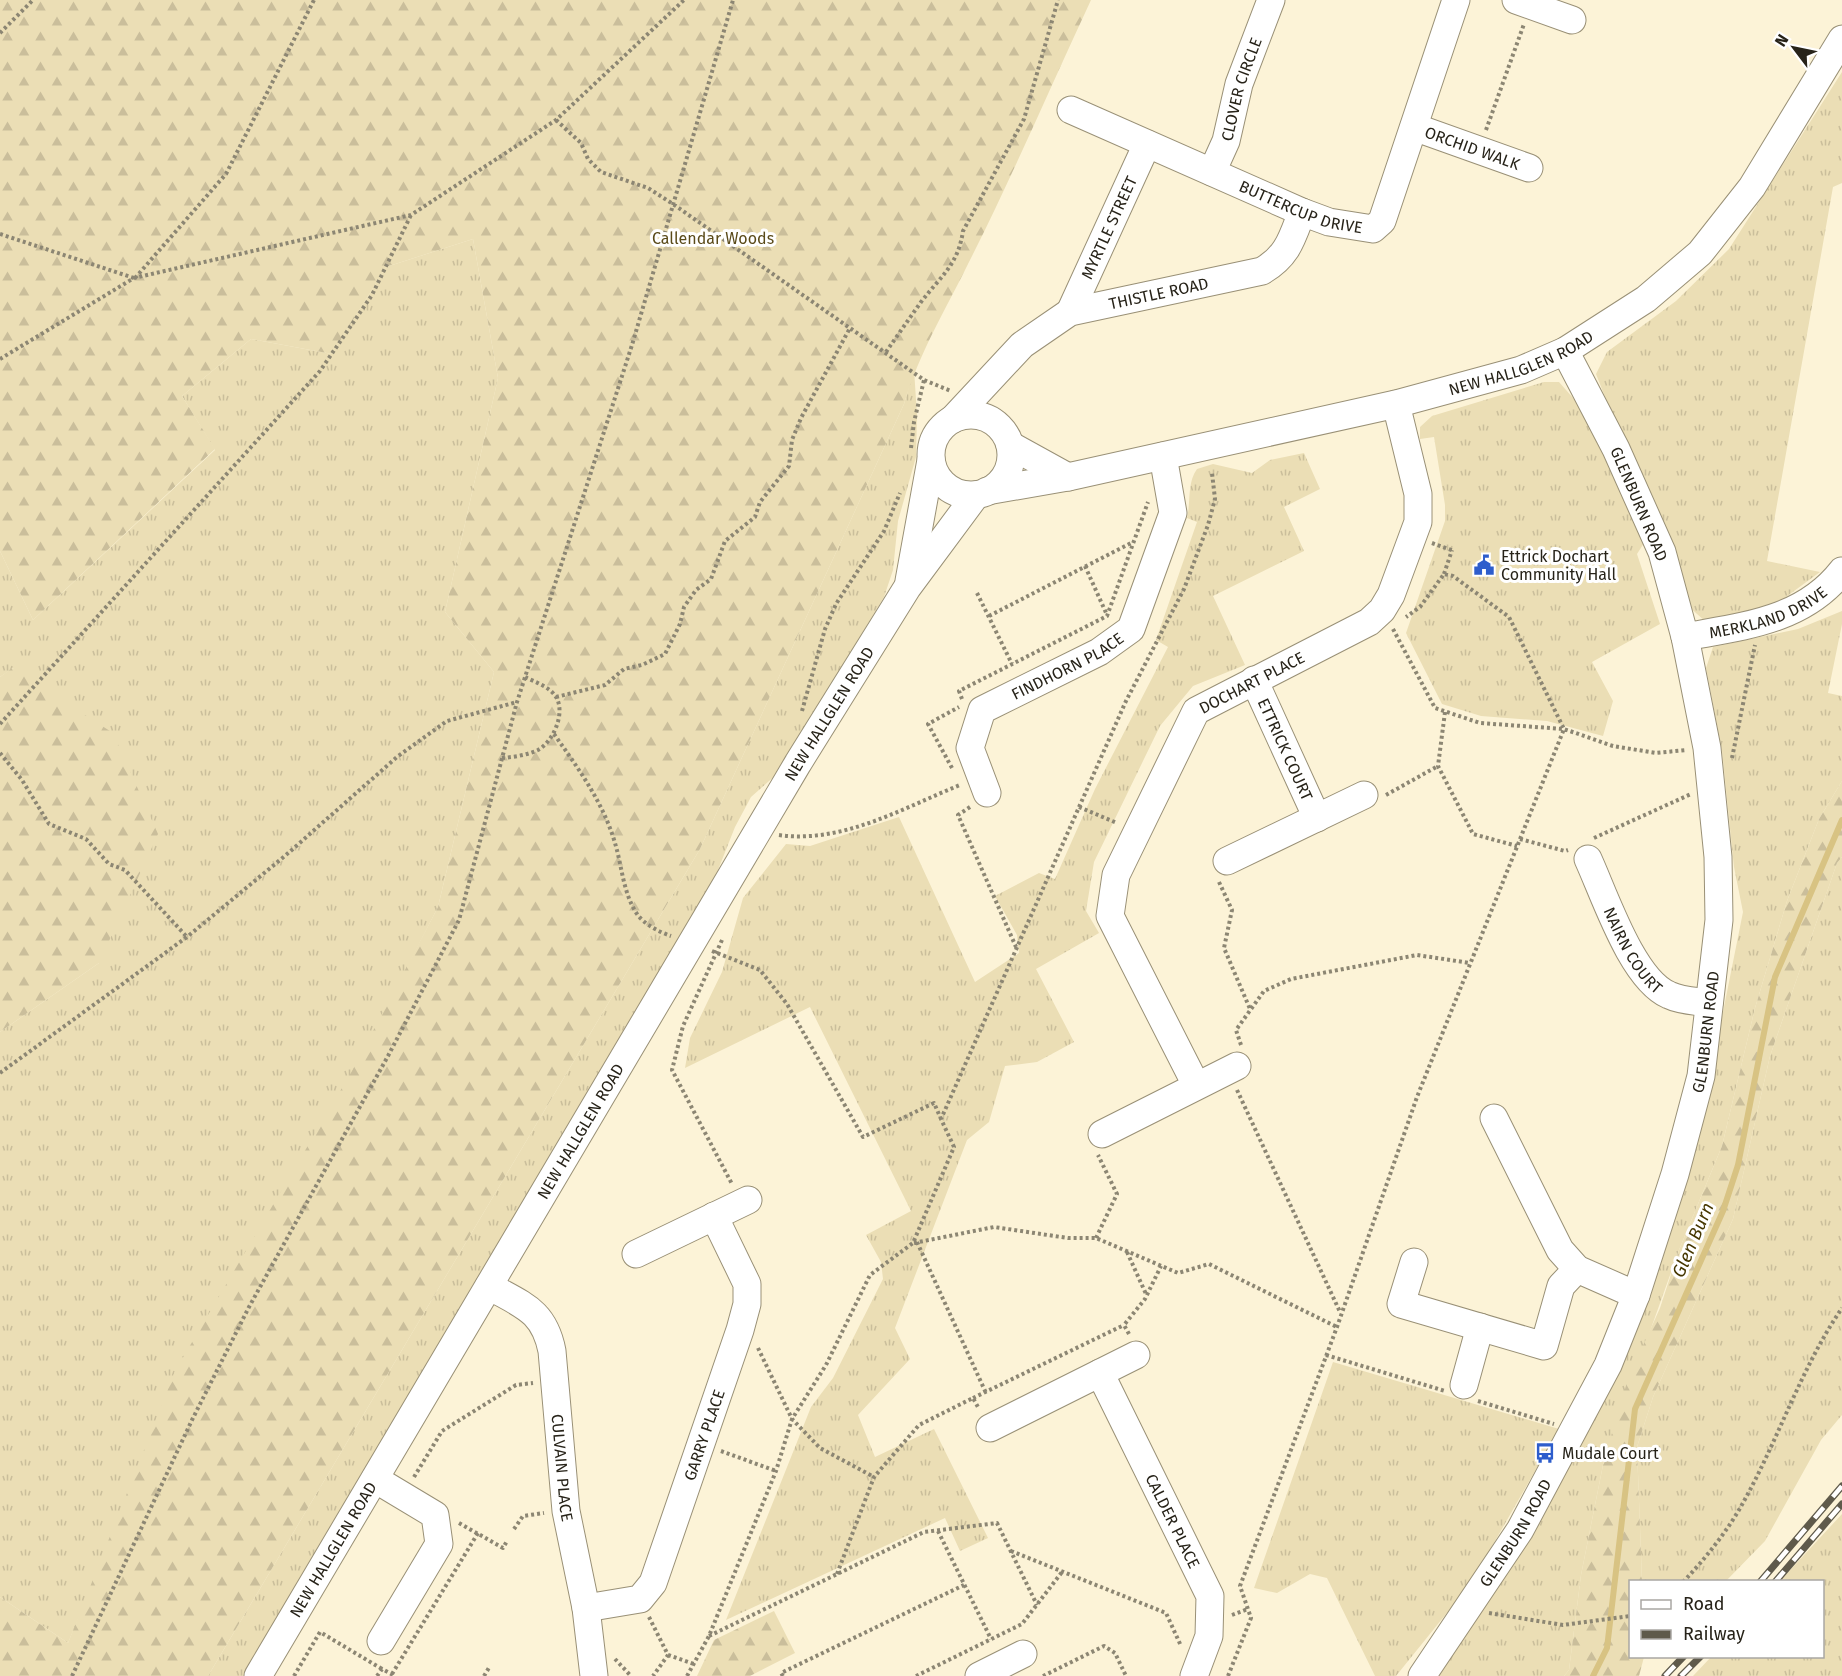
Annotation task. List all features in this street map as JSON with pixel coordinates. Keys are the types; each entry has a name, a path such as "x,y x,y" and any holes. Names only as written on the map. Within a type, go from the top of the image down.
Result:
{"street":[{"name":"BUTTERCUP DRIVE","path":"1071,110 1302,212 1329,222 1373,229 1382,221 1456,0"},
{"name":"CLOVER CIRCLE","path":"1212,172 1226,141 1239,84 1266,1"},
{"path":"1524,3 1572,20"},
{"name":"NEW HALLGLEN ROAD","path":"258,1676 803,754 907,588 982,493 1068,477 1395,404 1521,370 1565,351 1646,299 1700,253 1752,187 1842,39"},
{"name":"ORCHID WALK","path":"1414,127 1529,168"},
{"name":"MYRTLE STREET","path":"1070,312 1147,144"},
{"name":"THISTLE ROAD","path":"953,419 1022,345 1070,312 1262,271 1278,262 1289,246 1302,212"},
{"name":"GLENBURN ROAD","path":"1422,1676 1520,1530 1575,1431 1608,1365 1636,1295 1675,1174 1701,1076 1719,920 1718,856 1707,748 1684,637 1662,552 1616,449 1565,351"},
{"path":"992,421 1001,368"},
{"name":"DOCHART PLACE","path":"1196,1085 1110,916 1116,875 1196,711 1369,622 1387,618 1391,595 1418,522 1418,494 1395,404"},
{"path":"973,415 992,421 1006,436 1010,445 1009,466 997,485 982,493 965,495 945,486 921,457 944,425 953,419 973,415"},
{"path":"1010,445 1068,477"},
{"name":"FINDHORN PLACE","path":"984,784 970,748 982,710 1099,652 1131,629 1173,513 1163,456"},
{"name":"NEW HALLGLEN ROAD","path":"907,588 921,457"},
{"name":"MERKLAND DRIVE","path":"1684,637 1760,623 1791,613 1815,597 1842,571"},
{"name":"ETTRICK COURT","path":"1254,680 1317,819"},
{"name":"ETTRICK COURT","path":"1227,861 1364,795"},
{"name":"NAIRN COURT","path":"1583,849 1634,962 1654,986 1670,996 1709,1003"},
{"path":"1102,1134 1232,1068"},
{"path":"1494,1118 1560,1250 1577,1269 1636,1295"},
{"path":"636,1254 745,1201"},
{"name":"GARRY PLACE","path":"640,1599 652,1582 747,1304 747,1284 714,1216"},
{"path":"1414,1262 1401,1305 1544,1346 1562,1286 1577,1269"},
{"name":"CULVAIN PLACE","path":"489,1286 541,1318 548,1331 555,1379 566,1511 586,1608 594,1676"},
{"path":"1464,1385 1480,1327"},
{"path":"990,1428 1136,1354"},
{"name":"CALDER PLACE","path":"1100,1373 1210,1596 1209,1636 1194,1676"},
{"path":"375,1479 435,1515 439,1544 381,1641"},
{"path":"586,1608 640,1599"},
{"path":"987,1674 1023,1654"}],"path":[{"path":"0,33 33,0"},
{"path":"0,359 134,278 226,174 314,0"},
{"path":"0,234 134,278 411,215 556,120 684,0"},
{"path":"72,1676 192,1420 249,1307 388,1056 459,920 517,702 632,345 733,0"},
{"path":"885,352 923,300 946,274 960,250 963,231 1024,119 1058,0"},
{"path":"1479,151 1524,3"},
{"path":"556,120 581,143 588,159 601,172 648,188 924,380 941,387"},
{"path":"0,724 320,370 372,295 411,215"},
{"path":"556,697 605,685 624,669 642,666 665,654 680,624 684,607 696,590 711,579 725,541 755,517 760,502 789,466 792,440 801,418 850,327"},
{"path":"921,457 914,422 924,380"},
{"path":"941,1119 1126,700 1184,589 1208,525 1215,499 1212,473"},
{"path":"801,715 825,629 836,604 884,531 904,483"},
{"path":"989,616 1134,542"},
{"path":"1452,550 1444,574 1420,607 1387,618 1435,708 1480,723 1564,729 1613,746 1656,753 1707,748"},
{"path":"1085,566 1107,616"},
{"path":"1228,1676 1251,1618 1240,1586 1337,1327 1417,1097 1564,729 1509,617 1453,576 1444,574"},
{"path":"977,593 1012,664"},
{"path":"1520,839 1565,851 1583,849 1729,774 1760,623"},
{"path":"502,758 519,756 539,749 554,734 560,711 556,697 542,684 525,677"},
{"path":"0,1073 187,937 286,855 397,757 447,721 517,702"},
{"path":"1445,712 1438,766 1473,834 1517,846"},
{"path":"554,734 588,781 615,842 626,890 637,914 661,933 760,970 787,1004 863,1137 934,1103 954,1147 915,1242 986,1393"},
{"path":"0,753 22,780 49,824 86,839 109,864 125,870 187,937"},
{"path":"1364,795 1369,804 1438,766"},
{"path":"772,834 814,838 863,825 984,784"},
{"path":"1079,807 1137,832"},
{"path":"1227,861 1213,869 1232,910 1224,948 1251,1010"},
{"path":"724,932 717,953 683,1026 672,1070 745,1201"},
{"path":"1340,1313 1232,1068 1247,1061 1236,1030 1264,991 1291,979 1417,956 1470,963"},
{"path":"1096,1238 1117,1194 1092,1141 1102,1134"},
{"path":"687,1676 709,1636 776,1472 792,1419 826,1365 870,1275 915,1242 994,1227 1068,1238 1096,1238 1178,1273 1209,1264 1337,1327"},
{"path":"1127,1251 1147,1295"},
{"path":"837,1575 874,1477 919,1425 1124,1325 1147,1295 1161,1266"},
{"path":"1684,1580 1698,1566 1744,1502 1789,1405 1842,1308"},
{"path":"1124,1325 1138,1353 1136,1354"},
{"path":"740,1330 751,1334 792,1419 820,1448 874,1477"},
{"path":"403,1495 442,1431 516,1385 555,1379"},
{"path":"973,1398 990,1428"},
{"path":"701,1443 776,1472"},
{"path":"514,1529 523,1516 566,1511"},
{"path":"709,1636 924,1532 997,1523 1037,1605"},
{"path":"938,1531 991,1639"},
{"path":"294,1676 320,1632 393,1675 478,1533"},
{"path":"1011,1551 1166,1613 1194,1676"},
{"path":"915,1676 1022,1624 1062,1572"},
{"path":"783,1676 782,1673 964,1585"},
{"path":"640,1599 668,1655 694,1664"},
{"path":"1227,1617 1248,1609"},
{"path":"1468,1610 1563,1625 1629,1616"},
{"path":"1043,1676 1104,1647 1114,1653 1126,1676"},
{"path":"653,1676 668,1655"},
{"path":"484,1676 490,1666"},
{"path":"377,1676 382,1669"}],"green space":[{"name":"Callendar Woods","path":"0,0 1091,0 1000,198 925,350 904,404 700,849 208,1676 0,1676 0,1597 68,1643 175,1371 352,1071 438,907 494,672 445,612 498,378 473,239 386,267 332,354 251,339 182,396 215,449 33,620 0,551"},
{"path":"1842,72 1842,183 1833,187 1767,561 1820,572 1772,607 1706,622 1687,605 1596,374 1607,352 1676,301 1729,249"},
{"path":"473,239 498,378 445,612 494,672 438,907 101,1564 68,1643 0,1597 0,1032 99,963 13,668 0,677 0,551 33,620 215,450 182,396 251,339 332,354 386,267"},
{"path":"914,369 917,415 916,457 898,521 893,570 884,597 777,774 751,797 735,827 716,875 577,1116 243,1676 208,1676 700,849 904,404"},
{"path":"1544,382 1559,382 1581,407 1644,543 1637,554 1660,624 1592,662 1613,701 1603,736 1547,721 1481,716 1442,704 1406,633 1445,521 1445,505 1434,437 1420,439 1420,427 1432,416"},
{"path":"1304,453 1320,489 1284,507 1304,551 1213,596 1245,665 1193,686 1160,726 1094,862 1086,911 1099,933 1036,969 1074,1042 1037,1062 1005,1066 989,1122 967,1140 895,1328 910,1359 858,1415 875,1457 934,1429 988,1538 960,1551 945,1518 726,1620 811,1407 833,1378 883,1279 881,1262 866,1235 911,1211 810,1007 685,1068 690,1038 722,972 743,898 786,844 810,846 899,817 975,982 1019,953 1017,935 995,896 1039,873 1055,879 1095,789 1168,647 1156,640 1197,522 1187,518 1190,486 1194,474 1197,469 1213,464 1252,473 1270,460"},
{"path":"1842,611 1842,624 1828,693 1842,696 1842,781 1819,819 1787,901 1755,1008 1722,1146 1679,1250 1604,1460 1581,1575 1569,1670 1564,1676 1433,1676 1530,1531 1698,1137 1743,912 1734,867 1722,751 1706,668 1713,647 1798,629"},
{"path":"12,668 113,733 158,834 99,963 0,1032 0,677"},
{"path":"1842,781 1842,857 1837,863 1770,1056 1733,1219 1653,1397 1637,1447 1642,1580 1629,1580 1629,1658 1644,1658 1639,1676 1564,1676 1569,1670 1581,1575 1604,1460 1628,1379 1660,1308 1679,1250 1722,1146 1755,1008 1787,901 1819,819"},
{"path":"1842,857 1842,1415 1821,1440 1765,1541 1727,1580 1642,1580 1637,1447 1653,1397 1733,1219 1770,1056 1837,863"},
{"path":"1333,1362 1559,1429 1471,1583 1396,1676 1375,1676 1327,1578 1310,1574 1277,1593 1254,1588"},
{"path":"1842,1514 1842,1676 1693,1676 1710,1658 1824,1658 1824,1580 1781,1580"},
{"path":"774,1611 795,1653 750,1676 697,1676 714,1640"}],"waterway":[{"name":"Glen Burn","path":"1593,1676 1607,1648 1635,1409 1723,1211 1738,1165 1775,977 1842,820"}],"railway":[{"path":"1762,1580 1842,1486"},
{"path":"1777,1580 1842,1504"},
{"path":"1665,1676 1682,1658"},
{"path":"1681,1676 1699,1658"}],"place":[{"name":"Ettrick Dochart Community Hall","path":"1484,565"},
{"name":"Mudale Court","path":"1545,1453"}]}
